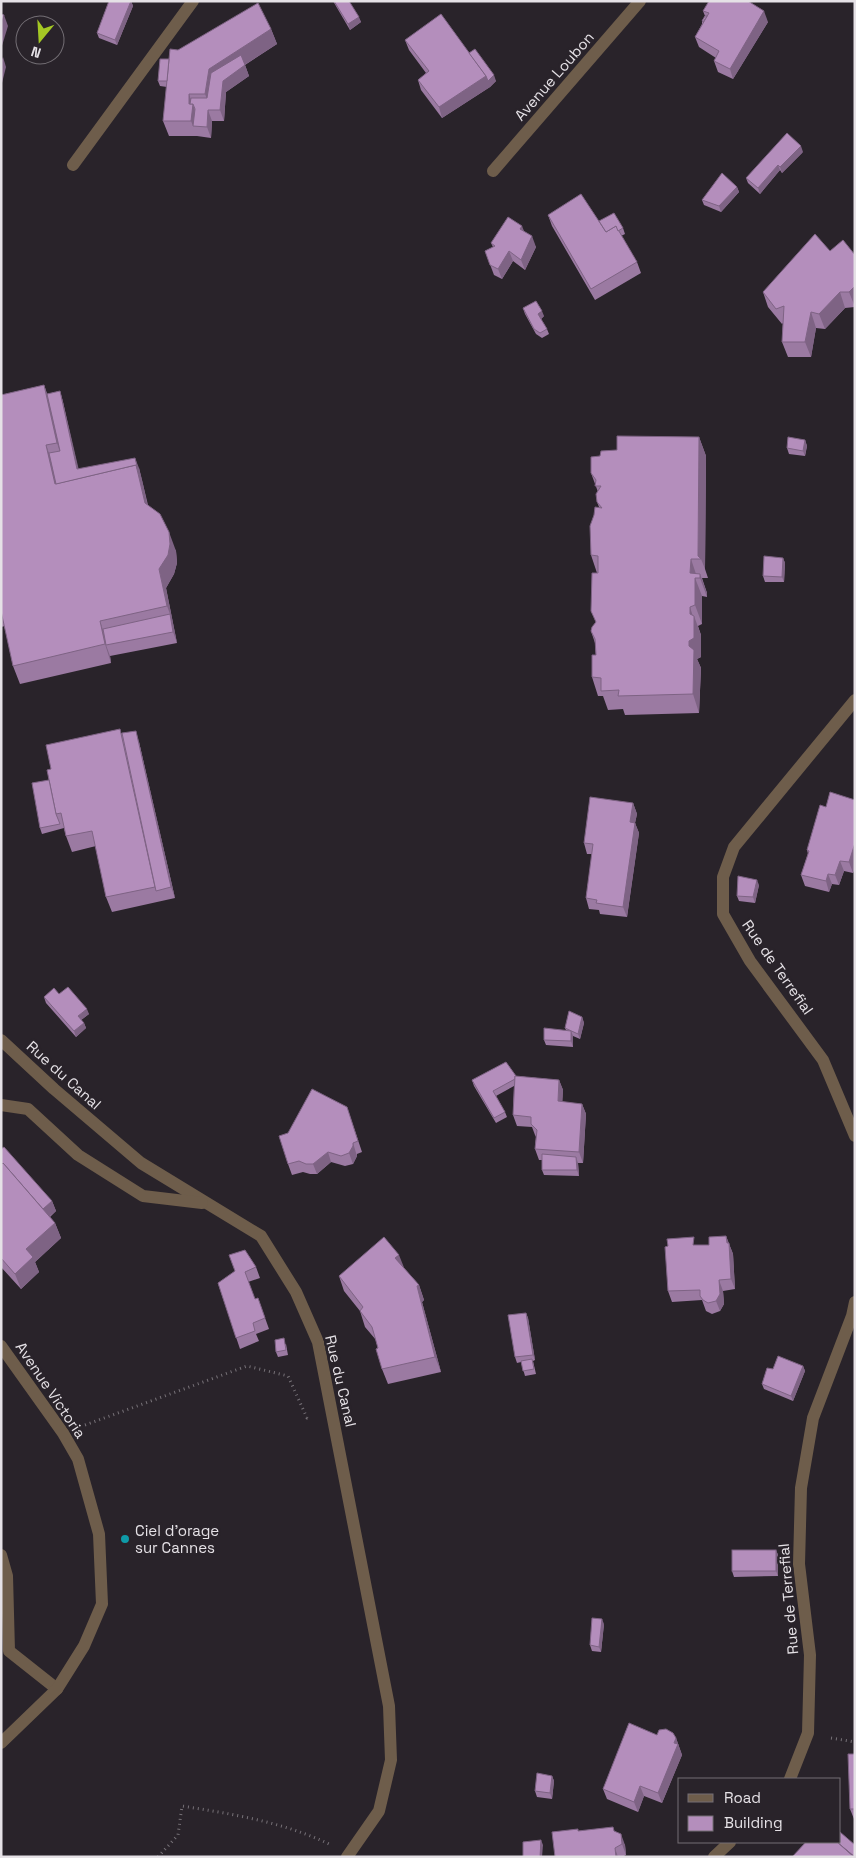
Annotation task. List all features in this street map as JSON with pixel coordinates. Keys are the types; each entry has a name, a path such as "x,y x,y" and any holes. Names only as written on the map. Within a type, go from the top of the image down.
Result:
{"street":[{"path":"74,165 193,1"},
{"name":"Avenue Loubon","path":"493,171 640,1"},
{"name":"Rue de Terrefial","path":"855,700 734,847 723,877 722,914 750,961 823,1060 855,1136"},
{"name":"Rue du Canal","path":"1,1040 54,1089 141,1163 261,1236 296,1292 318,1342 389,1706 391,1760 379,1811 347,1857"},
{"path":"1,1105 28,1109 78,1155 143,1196 207,1203"},
{"name":"Rue de Terrefial","path":"790,1778 808,1733 810,1655 799,1564 801,1488 813,1418 852,1316 855,1302"},
{"name":"Avenue Victoria","path":"1,1346 63,1433 78,1460 99,1534 102,1604 84,1646 57,1689 1,1743"},
{"path":"1,1555 7,1576 10,1650 57,1689"},
{"path":"714,1857 729,1843"}],"path":[{"path":"63,1433 247,1366 288,1376 307,1418 332,1410"},
{"path":"158,1857 178,1835 182,1806 248,1816 317,1838 334,1846"}],"building":[{"path":"109,1 131,1 115,40 97,33"},
{"path":"334,1 349,1 359,17 348,24"},
{"path":"709,1 748,1 764,11 730,69 714,61 719,51 695,37 709,13 703,11"},
{"path":"258,3 271,29 209,69 205,94 189,94 189,104 193,104 191,121 163,121 170,49 178,50"},
{"path":"1,14 4,15 1,25"},
{"path":"441,14 486,76 439,107 418,80 429,71 405,40"},
{"path":"475,49 494,75 488,81 469,53"},
{"path":"241,55 245,65 223,81 220,110 208,110 207,127 193,126 195,109 193,104 190,104 191,98 207,98 211,73"},
{"path":"160,59 169,59 167,81 158,81"},
{"path":"787,133 801,146 780,167 778,165 758,188 746,178"},
{"path":"722,173 737,187 719,206 702,200"},
{"path":"581,194 606,232 616,226 637,262 591,289 548,215"},
{"path":"614,213 623,228 618,231 616,226 606,232 599,221"},
{"path":"508,217 522,226 520,229 532,236 521,260 509,251 498,269 490,265 485,251 495,246 491,243"},
{"path":"815,234 830,251 843,240 855,255 855,286 849,292 840,292 819,314 811,312 805,342 782,342 784,306 776,309 763,292"},
{"path":"536,301 542,311 538,314 547,329 540,333 534,329 523,308"},
{"path":"44,385 57,443 46,445 55,484 136,465 145,503 160,514 169,532 170,544 168,555 159,569 167,606 100,621 105,644 13,666 1,611 1,395"},
{"path":"60,391 77,469 135,458 139,474 136,465 56,484 49,453 60,451 47,394"},
{"path":"617,436 699,437 698,556 701,559 691,559 690,573 700,574 700,578 695,578 695,605 690,607 690,614 694,616 694,638 689,641 689,646 694,650 693,694 618,696 619,690 601,691 601,678 592,677 592,655 596,655 595,639 591,631 596,622 591,611 592,573 598,573 598,556 591,555 590,526 595,507 602,508 597,502 596,494 601,486 595,486 596,480 591,473 591,457 600,456 601,451 617,450"},
{"path":"788,437 805,440 803,451 787,448"},
{"path":"764,556 783,558 782,577 763,576"},
{"path":"170,614 173,632 106,645 103,629"},
{"path":"120,729 155,887 106,897 92,831 66,836 61,813 56,814 47,770 51,769 46,745"},
{"path":"136,731 171,887 156,891 122,733"},
{"path":"49,780 60,824 40,828 32,783"},
{"path":"830,792 855,800 855,843 849,862 840,861 835,875 828,874 826,881 801,875 820,805 826,807"},
{"path":"590,797 633,803 630,822 635,823 623,907 596,903 597,900 586,898 593,844 584,843"},
{"path":"738,876 757,880 753,897 737,896"},
{"path":"68,987 87,1009 78,1016 84,1023 74,1031 44,997 54,988 59,994"},
{"path":"569,1011 582,1017 578,1034 565,1028"},
{"path":"544,1028 571,1031 571,1041 544,1040"},
{"path":"506,1062 516,1076 515,1079 493,1091 505,1112 494,1118 472,1080"},
{"path":"515,1076 559,1080 558,1101 582,1104 579,1152 535,1149 537,1130 531,1124 531,1117 513,1115"},
{"path":"312,1089 347,1107 358,1141 353,1143 349,1153 341,1156 328,1152 313,1164 299,1161 288,1164 279,1136 288,1133"},
{"path":"4,1147 52,1201 43,1209 3,1163 1,1165 1,1149"},
{"path":"542,1154 576,1157 577,1170 542,1170"},
{"path":"3,1163 55,1223 26,1249 33,1257 15,1274 1,1258 1,1165"},
{"path":"726,1236 727,1243 729,1243 731,1279 719,1280 720,1294 716,1301 708,1303 703,1300 700,1296 700,1290 668,1291 665,1247 668,1246 667,1239 694,1237 693,1245 709,1245 709,1237"},
{"path":"384,1237 399,1255 395,1258 419,1285 417,1286 435,1357 382,1369 372,1327 360,1311 363,1307 339,1276"},
{"path":"245,1250 256,1267 245,1272 255,1299 258,1298 265,1318 253,1323 255,1331 236,1338 218,1283 235,1271 229,1255"},
{"path":"526,1313 533,1355 515,1357 508,1315"},
{"path":"284,1338 286,1350 276,1352 275,1340"},
{"path":"778,1356 803,1366 791,1396 762,1384 767,1368 773,1369"},
{"path":"532,1359 534,1369 523,1371 521,1361"},
{"path":"732,1550 776,1550 776,1571 732,1571"},
{"path":"592,1618 602,1619 599,1647 590,1645"},
{"path":"629,1723 657,1735 659,1730 666,1729 673,1733 676,1738 674,1743 678,1744 658,1793 640,1786 634,1802 603,1789"},
{"path":"848,1754 855,1754 855,1809 850,1809"},
{"path":"537,1773 552,1776 550,1793 535,1791"},
{"path":"613,1827 614,1831 621,1834 622,1844 615,1848 616,1857 555,1857 552,1832"},
{"path":"841,1833 855,1845 855,1857 838,1843 841,1843"},
{"path":"541,1840 540,1857 523,1857 523,1842"},
{"path":"805,1843 838,1843 854,1857 792,1857"}],"place":[{"name":"Ciel d'orage sur Cannes","path":"125,1539"}]}
